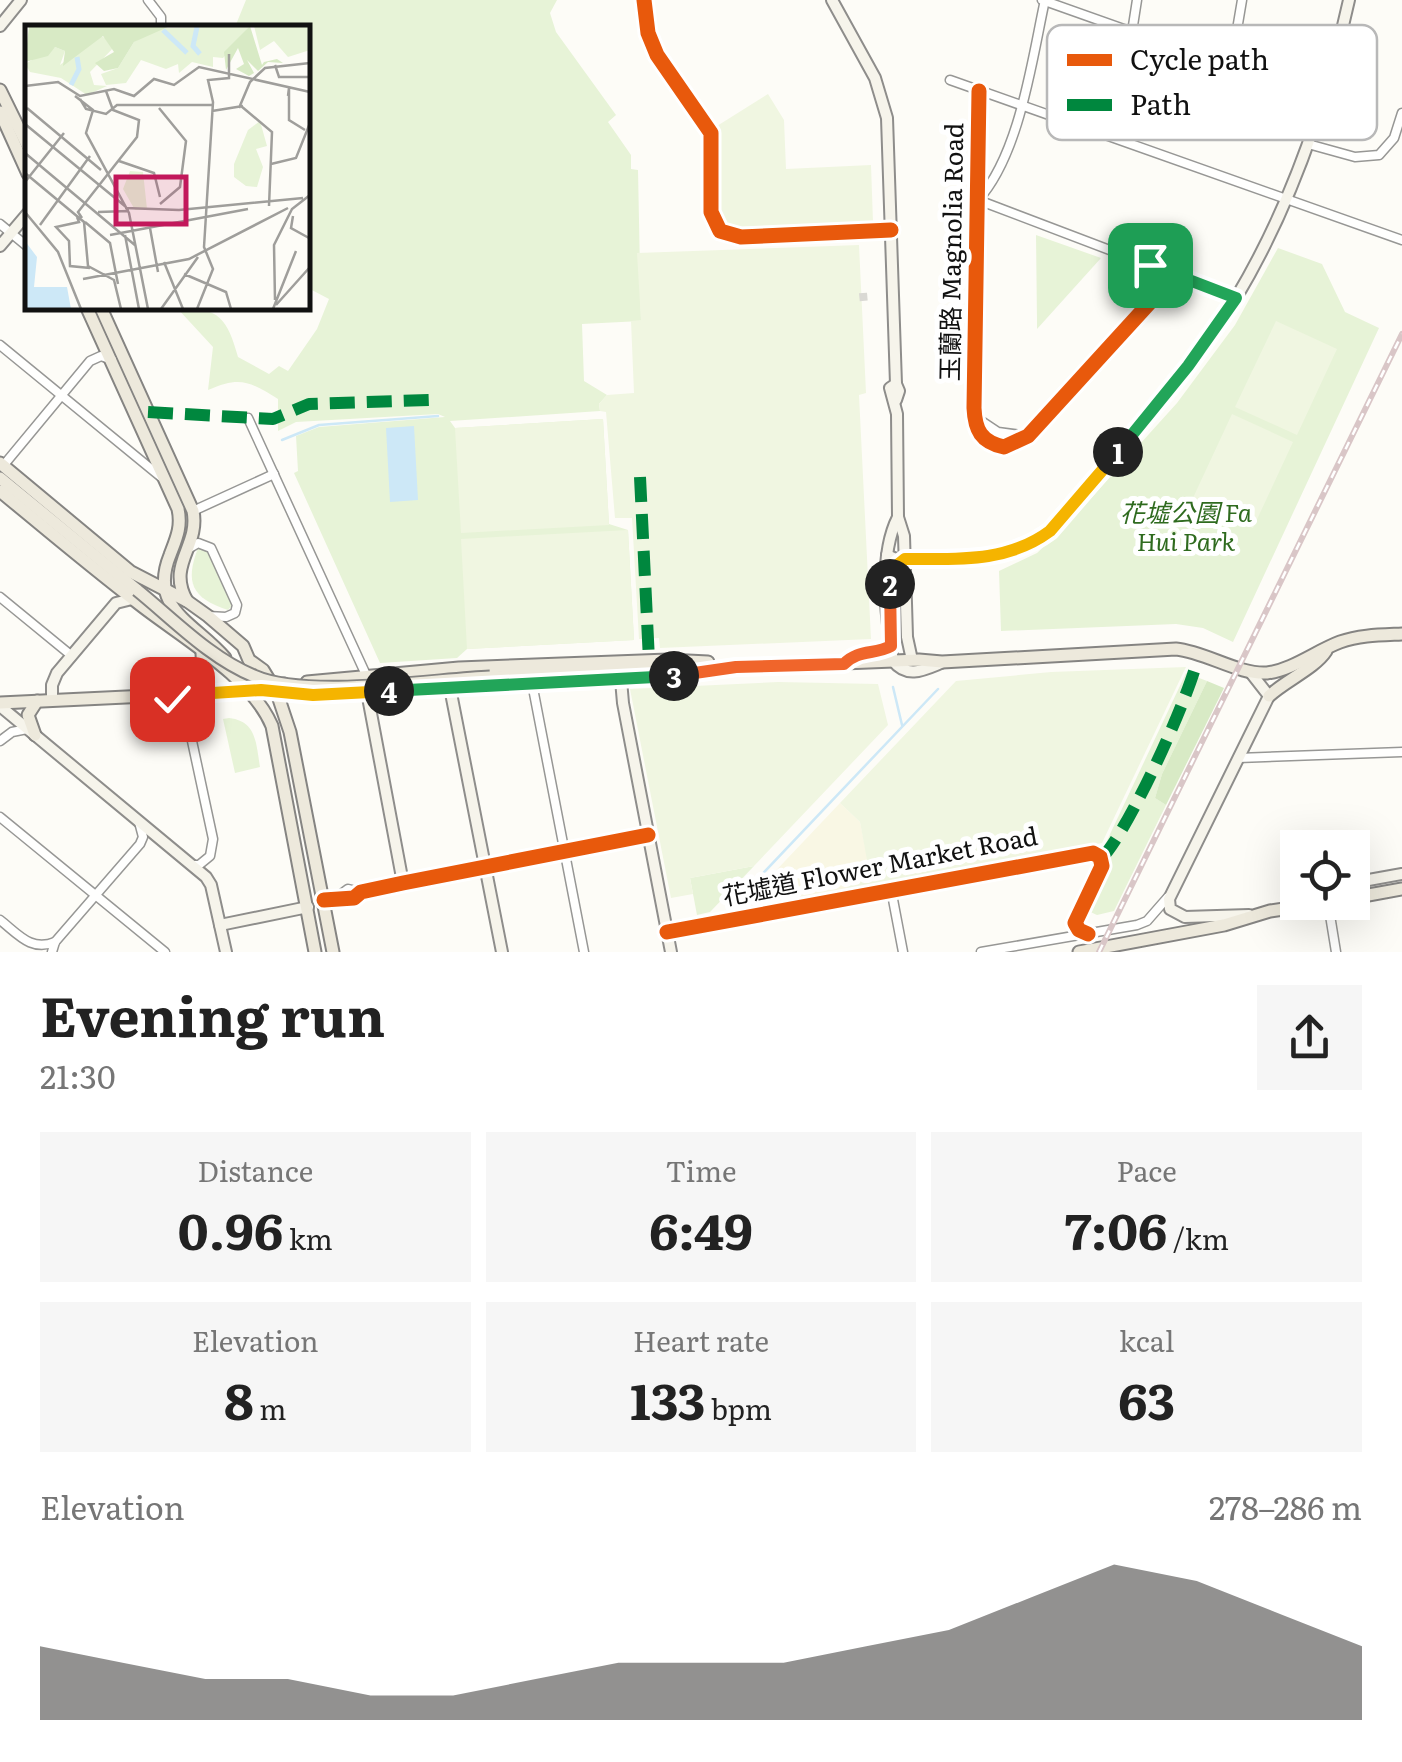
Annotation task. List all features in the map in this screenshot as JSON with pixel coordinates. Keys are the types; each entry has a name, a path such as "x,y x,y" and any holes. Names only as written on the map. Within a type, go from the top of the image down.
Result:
{"main road":[{"path":"832,0 875,78 886,118 896,384 890,388 896,400 898,517 904,536 907,638 912,660"},
{"path":"1344,25 1350,0"},
{"path":"0,26 18,1"},
{"path":"0,90 25,141"},
{"path":"0,112 25,167"},
{"path":"887,555 905,559 994,557 1024,548 1050,531 1188,366 1236,298 1286,199 1309,140"},
{"path":"0,246 25,216"},
{"path":"88,310 178,509 180,528 165,566 163,588 174,610 218,649 238,678"},
{"path":"102,310 193,511 194,531 178,582 187,601"},
{"path":"1,469 131,572 187,601 256,654 263,670 315,952"},
{"path":"1,469 215,653 264,680 315,687 621,675"},
{"path":"0,491 202,653 238,678 266,690 313,695 736,667 942,662 1176,649 1207,655 1251,673 1269,696"},
{"path":"898,517 888,537 884,568 893,661 901,670 914,672 942,662"},
{"path":"888,593 894,568 905,559"},
{"path":"52,700 53,679 116,603 132,599"},
{"path":"1251,673 1274,672 1357,638 1402,634"},
{"path":"844,664 856,654 891,646"},
{"path":"1250,915 1186,917 1170,909 1170,895 1269,696 1288,678 1322,658 1328,647"},
{"path":"186,694 203,678 202,653"},
{"path":"0,704 266,690 459,668 668,660 736,667"},
{"path":"459,668 448,677 502,952"},
{"path":"621,675 670,952"},
{"path":"266,690 290,732 330,899 333,952"},
{"path":"330,899 354,898 361,892 403,883 368,692"},
{"path":"31,732 28,715 37,701"},
{"path":"0,704 211,885 226,952"},
{"path":"1370,880 1402,874"},
{"path":"1370,895 1402,889"},
{"path":"220,925 308,907"},
{"path":"1270,911 1280,907"},
{"path":"1078,952 1280,910"}],"street":[{"path":"148,0 160,15 161,25"},
{"path":"644,0 648,33 657,55 711,133 712,218 720,231 741,237 892,230"},
{"path":"1113,25 1044,0 1023,106 992,182 978,200 1236,298"},
{"path":"1133,25 1137,0"},
{"path":"1238,25 1242,0"},
{"path":"950,80 1047,114"},
{"name":"玉蘭路 Magnolia Road","path":"974,415 979,90"},
{"path":"1308,144 1354,156 1378,155 1394,138 1402,113"},
{"path":"1119,140 1402,240"},
{"path":"0,224 25,245"},
{"path":"974,415 978,432 991,444 1008,447 1028,436 1174,275"},
{"path":"0,345 168,483"},
{"path":"1,469 93,358 112,360"},
{"path":"974,415 998,432 1028,436"},
{"path":"248,418 367,677"},
{"path":"193,511 274,474"},
{"path":"186,551 198,543 212,548 236,602 232,614 208,616"},
{"path":"0,597 72,656"},
{"path":"532,683 584,952"},
{"path":"165,696 178,702 186,714 213,839 210,856 191,866"},
{"path":"0,741 12,732 31,732"},
{"path":"1238,758 1402,752"},
{"path":"0,817 165,952"},
{"path":"0,920 32,948 54,947 142,840 139,822"},
{"path":"403,883 648,835"},
{"name":"花墟道 Flower Market Road","path":"667,932 1087,853 1101,859 1076,920 1078,930 1088,934"},
{"path":"891,889 904,952"},
{"path":"981,952 1142,924 1170,895"},
{"path":"1331,920 1336,952"}],"shaded area":[{"path":"840,803 860,822 868,861 843,866 848,892 755,909 747,901"}],"green space":[{"path":"246,0 557,0 550,13 556,32 616,115 608,122 631,155 631,169 638,170 641,321 582,324 584,381 607,395 599,404 600,411 450,421 455,428 603,419 609,524 628,530 634,640 467,649 457,658 380,663 294,473 298,471 296,436 319,427 445,417 438,414 296,422 278,431 278,399 268,393 244,382 208,390 213,347 179,310 202,310 219,317 230,332 238,357 269,374 279,366 288,371 317,329 329,299 310,289 310,25 236,25"},
{"path":"768,94 784,120 786,169 871,165 873,222 735,228 724,222 720,212 721,141 717,126"},
{"path":"1036,235 1101,258 1037,329 1037,321"},
{"path":"859,245 866,393 859,395 871,639 660,648 659,638 639,639 632,518 615,518 606,412 600,411 599,404 607,395 634,393 631,321 641,320 637,253"},
{"name":"花墟公園 Fa Hui Park","path":"1278,248 1322,264 1345,312 1379,328 1233,642 1203,628 1176,624 1001,631 999,571 1037,553 1065,527 1177,403 1235,325"},
{"path":"1276,321 1337,349 1297,435 1235,407"},
{"path":"1232,414 1293,442 1253,528 1192,500"},
{"path":"603,419 609,525 461,533 455,428"},
{"path":"628,530 634,640 467,649 461,539"},
{"path":"203,547 233,604 228,610 206,600 194,587 194,560 198,548"},
{"path":"1186,667 1102,843 848,892 843,866 867,860 860,822 840,803 956,681 1051,672"},
{"path":"1186,673 1207,681 1162,774 1155,798 1166,805 1114,911 1097,915 1086,910 1112,854 1103,849"},
{"path":"1207,681 1224,688 1166,805 1155,798 1162,774"},
{"path":"778,682 878,684 888,725 754,866 690,878 693,894 671,898 630,689"},
{"path":"229,718 250,729 260,767 235,773 223,719"},
{"path":"754,866 710,912 697,915 690,878"}],"water":[{"path":"414,426 418,500 390,502 386,428"}],"waterway":[{"path":"282,440 319,425 438,416"},
{"path":"893,687 902,725"},
{"path":"731,907 938,689"}],"tunnel":[{"path":"863,293 864,304"}],"railway":[{"path":"1099,952 1402,334"}],"marked path":[{"path":"148,412 273,419 309,404 430,400"},
{"path":"640,477 649,660"},
{"path":"1101,859 1126,823 1154,768 1195,668"}],"cycle path":[{"path":"644,0 648,33 657,55 711,133 711,212 720,231 741,237 891,230"},
{"path":"979,91 974,408 978,429 985,438 1004,447 1028,436 1175,275"},
{"path":"324,900 354,898 361,892 648,835"},
{"path":"667,932 1093,853 1100,857 1102,866 1075,923 1088,934"}],"route":[{"path":"172,699 165,696 261,690 313,695 655,678 736,667 844,664 852,655 886,650 891,646 888,593 894,568 905,559 994,557 1024,548 1050,531 1147,418 1236,298 1150,265"}]}
